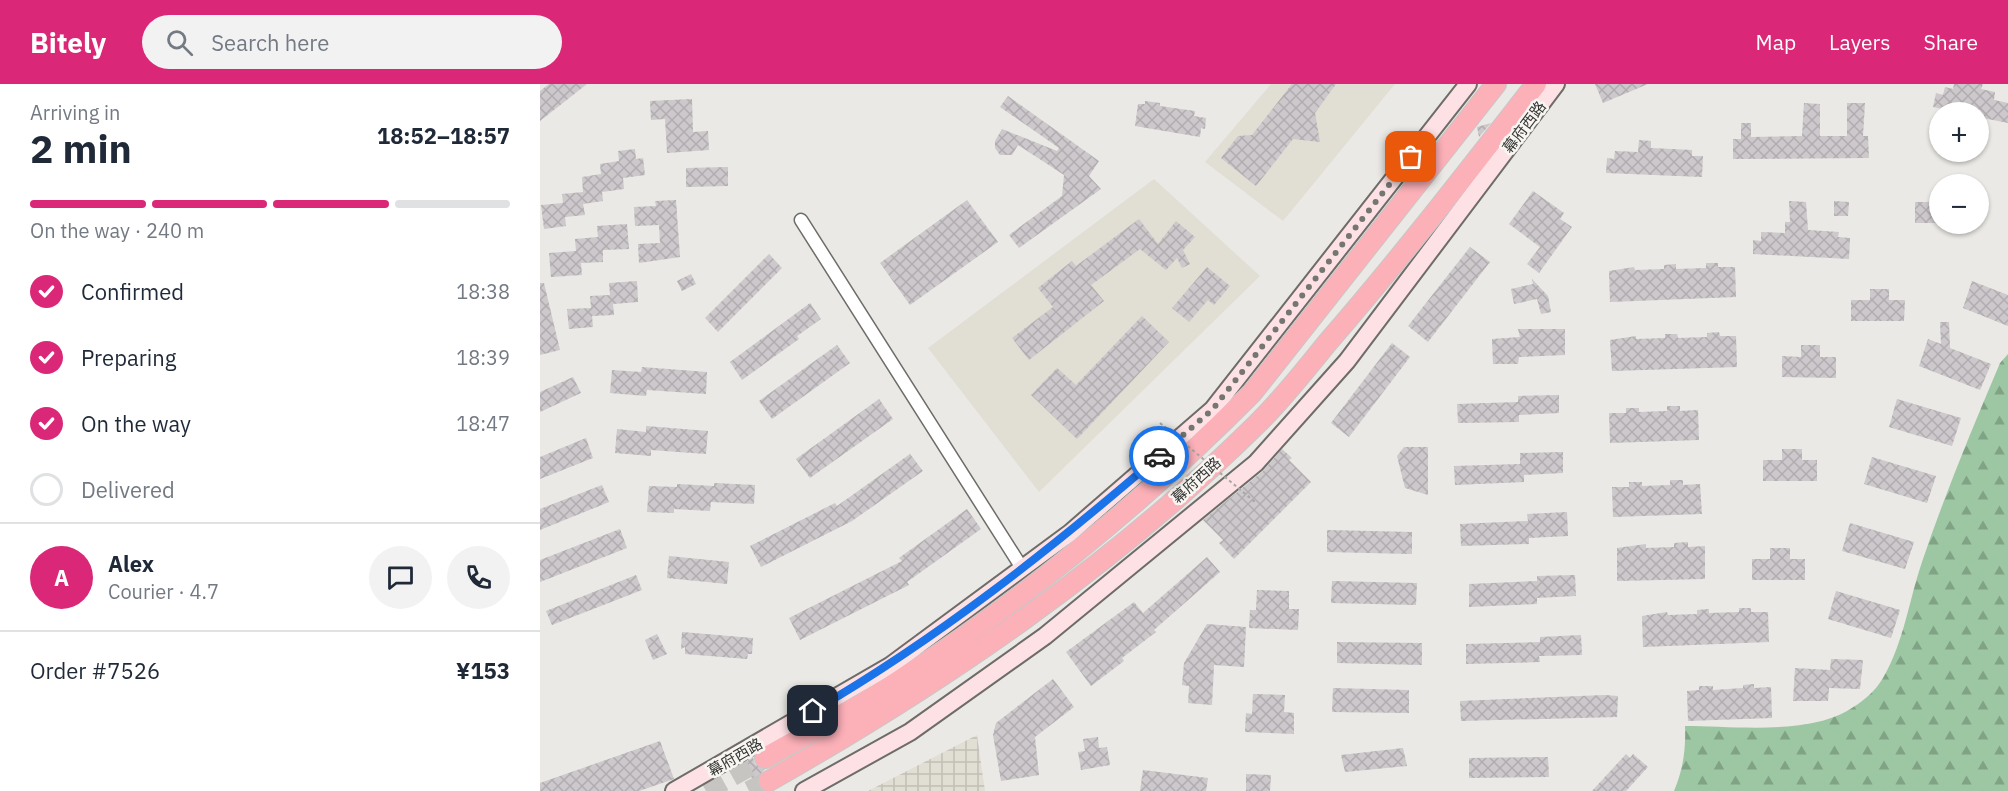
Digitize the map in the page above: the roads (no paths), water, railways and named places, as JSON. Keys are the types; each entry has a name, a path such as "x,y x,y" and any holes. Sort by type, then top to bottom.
{"highway":[{"name":"幕府西路","path":"765,758 897,682 969,634 1043,580 1155,486 1252,393 1496,84"},
{"name":"幕府西路","path":"769,781 879,717 954,669 1145,527 1257,424 1388,273 1536,84"}],"main road":[{"name":"幕府西路","path":"674,791 890,666 1070,533 1213,409 1468,84"},
{"name":"幕府西路","path":"804,791 910,732 1045,636 1256,463 1347,361 1556,84"}],"street":[{"path":"801,220 1023,568"}],"tunnel":[{"path":"706,791 765,758"},
{"path":"749,791 769,781"}]}
